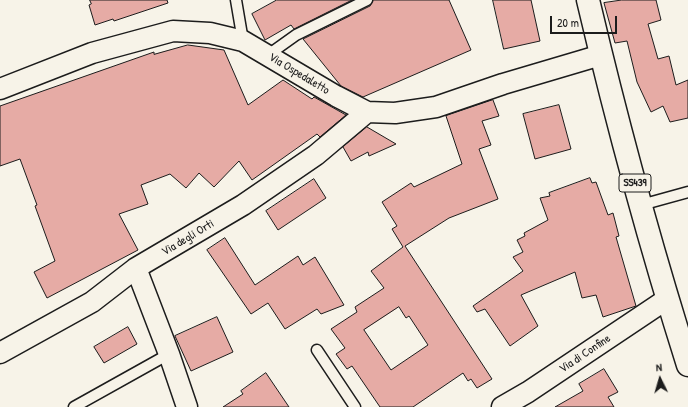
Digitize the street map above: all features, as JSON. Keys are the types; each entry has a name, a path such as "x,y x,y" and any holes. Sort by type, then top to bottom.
{"main road":[{"name":"SS439","path":"588,0 601,55 667,299 686,352"}],"street":[{"name":"Via Ospedaletto","path":"0,89 92,53 173,31 210,33 243,41 336,96 367,112 395,113 436,107 503,84 601,55"},
{"name":"Via degli Orti","path":"0,353 92,302 136,268 249,201 316,156 367,112"},
{"path":"136,268 169,354 187,407"},
{"name":"Via di Confine","path":"502,407 528,392 667,299"}],"lane":[{"path":"236,0 243,41"},
{"path":"268,56 296,35 367,0"},
{"path":"641,205 688,192"},
{"path":"317,350 355,407"},
{"path":"74,407 169,354"}],"building":[{"path":"90,0 167,0 168,3 114,21 113,19 95,25 89,5 91,4"},
{"path":"277,0 352,0 294,29 291,25 265,40 252,14"},
{"path":"373,0 449,0 471,50 363,97 341,86 303,39 370,6"},
{"path":"493,0 531,0 540,41 504,49"},
{"path":"622,0 656,0 661,20 648,24 658,59 669,56 676,85 688,80 688,118 670,122 663,106 651,112 637,82 627,41 615,43 604,3"},
{"path":"188,45 224,50 248,105 283,80 312,99 314,97 346,115 320,137 317,134 252,180 239,161 214,187 199,173 186,188 170,174 141,185 148,204 119,214 138,250 47,298 34,272 55,261 20,159 0,166 0,106 154,52 154,54"},
{"path":"493,100 499,116 482,121 491,145 479,149 498,199 449,218 405,246 492,379 477,388 471,379 468,381 463,373 413,407 380,407 352,366 347,369 336,354 345,348 331,329 357,312 355,307 384,288 371,271 403,247 392,229 397,226 382,202 411,183 414,187 462,164 446,116","holes":["399,307 406,318 409,316 428,345 391,370 364,330"]},
{"path":"559,105 571,149 535,159 523,114"},
{"path":"367,127 396,144 369,156 368,152 351,161 343,147"},
{"path":"590,178 592,183 596,182 608,215 613,213 619,236 616,237 636,306 603,317 596,295 582,298 575,272 521,295 538,326 510,346 485,309 477,312 473,306 523,271 513,257 523,252 517,240 525,236 524,233 548,220 540,198 550,196 549,193"},
{"path":"314,179 326,198 278,230 266,211"},
{"path":"225,238 255,285 298,256 303,265 315,257 344,305 321,314 317,309 285,329 268,303 251,314 207,250"},
{"path":"217,317 233,352 191,371 175,336"},
{"path":"128,327 137,344 104,363 94,347"},
{"path":"604,369 618,392 608,397 614,407 555,407 583,391 579,384"},
{"path":"266,373 289,407 223,407 243,394 241,391"}]}
